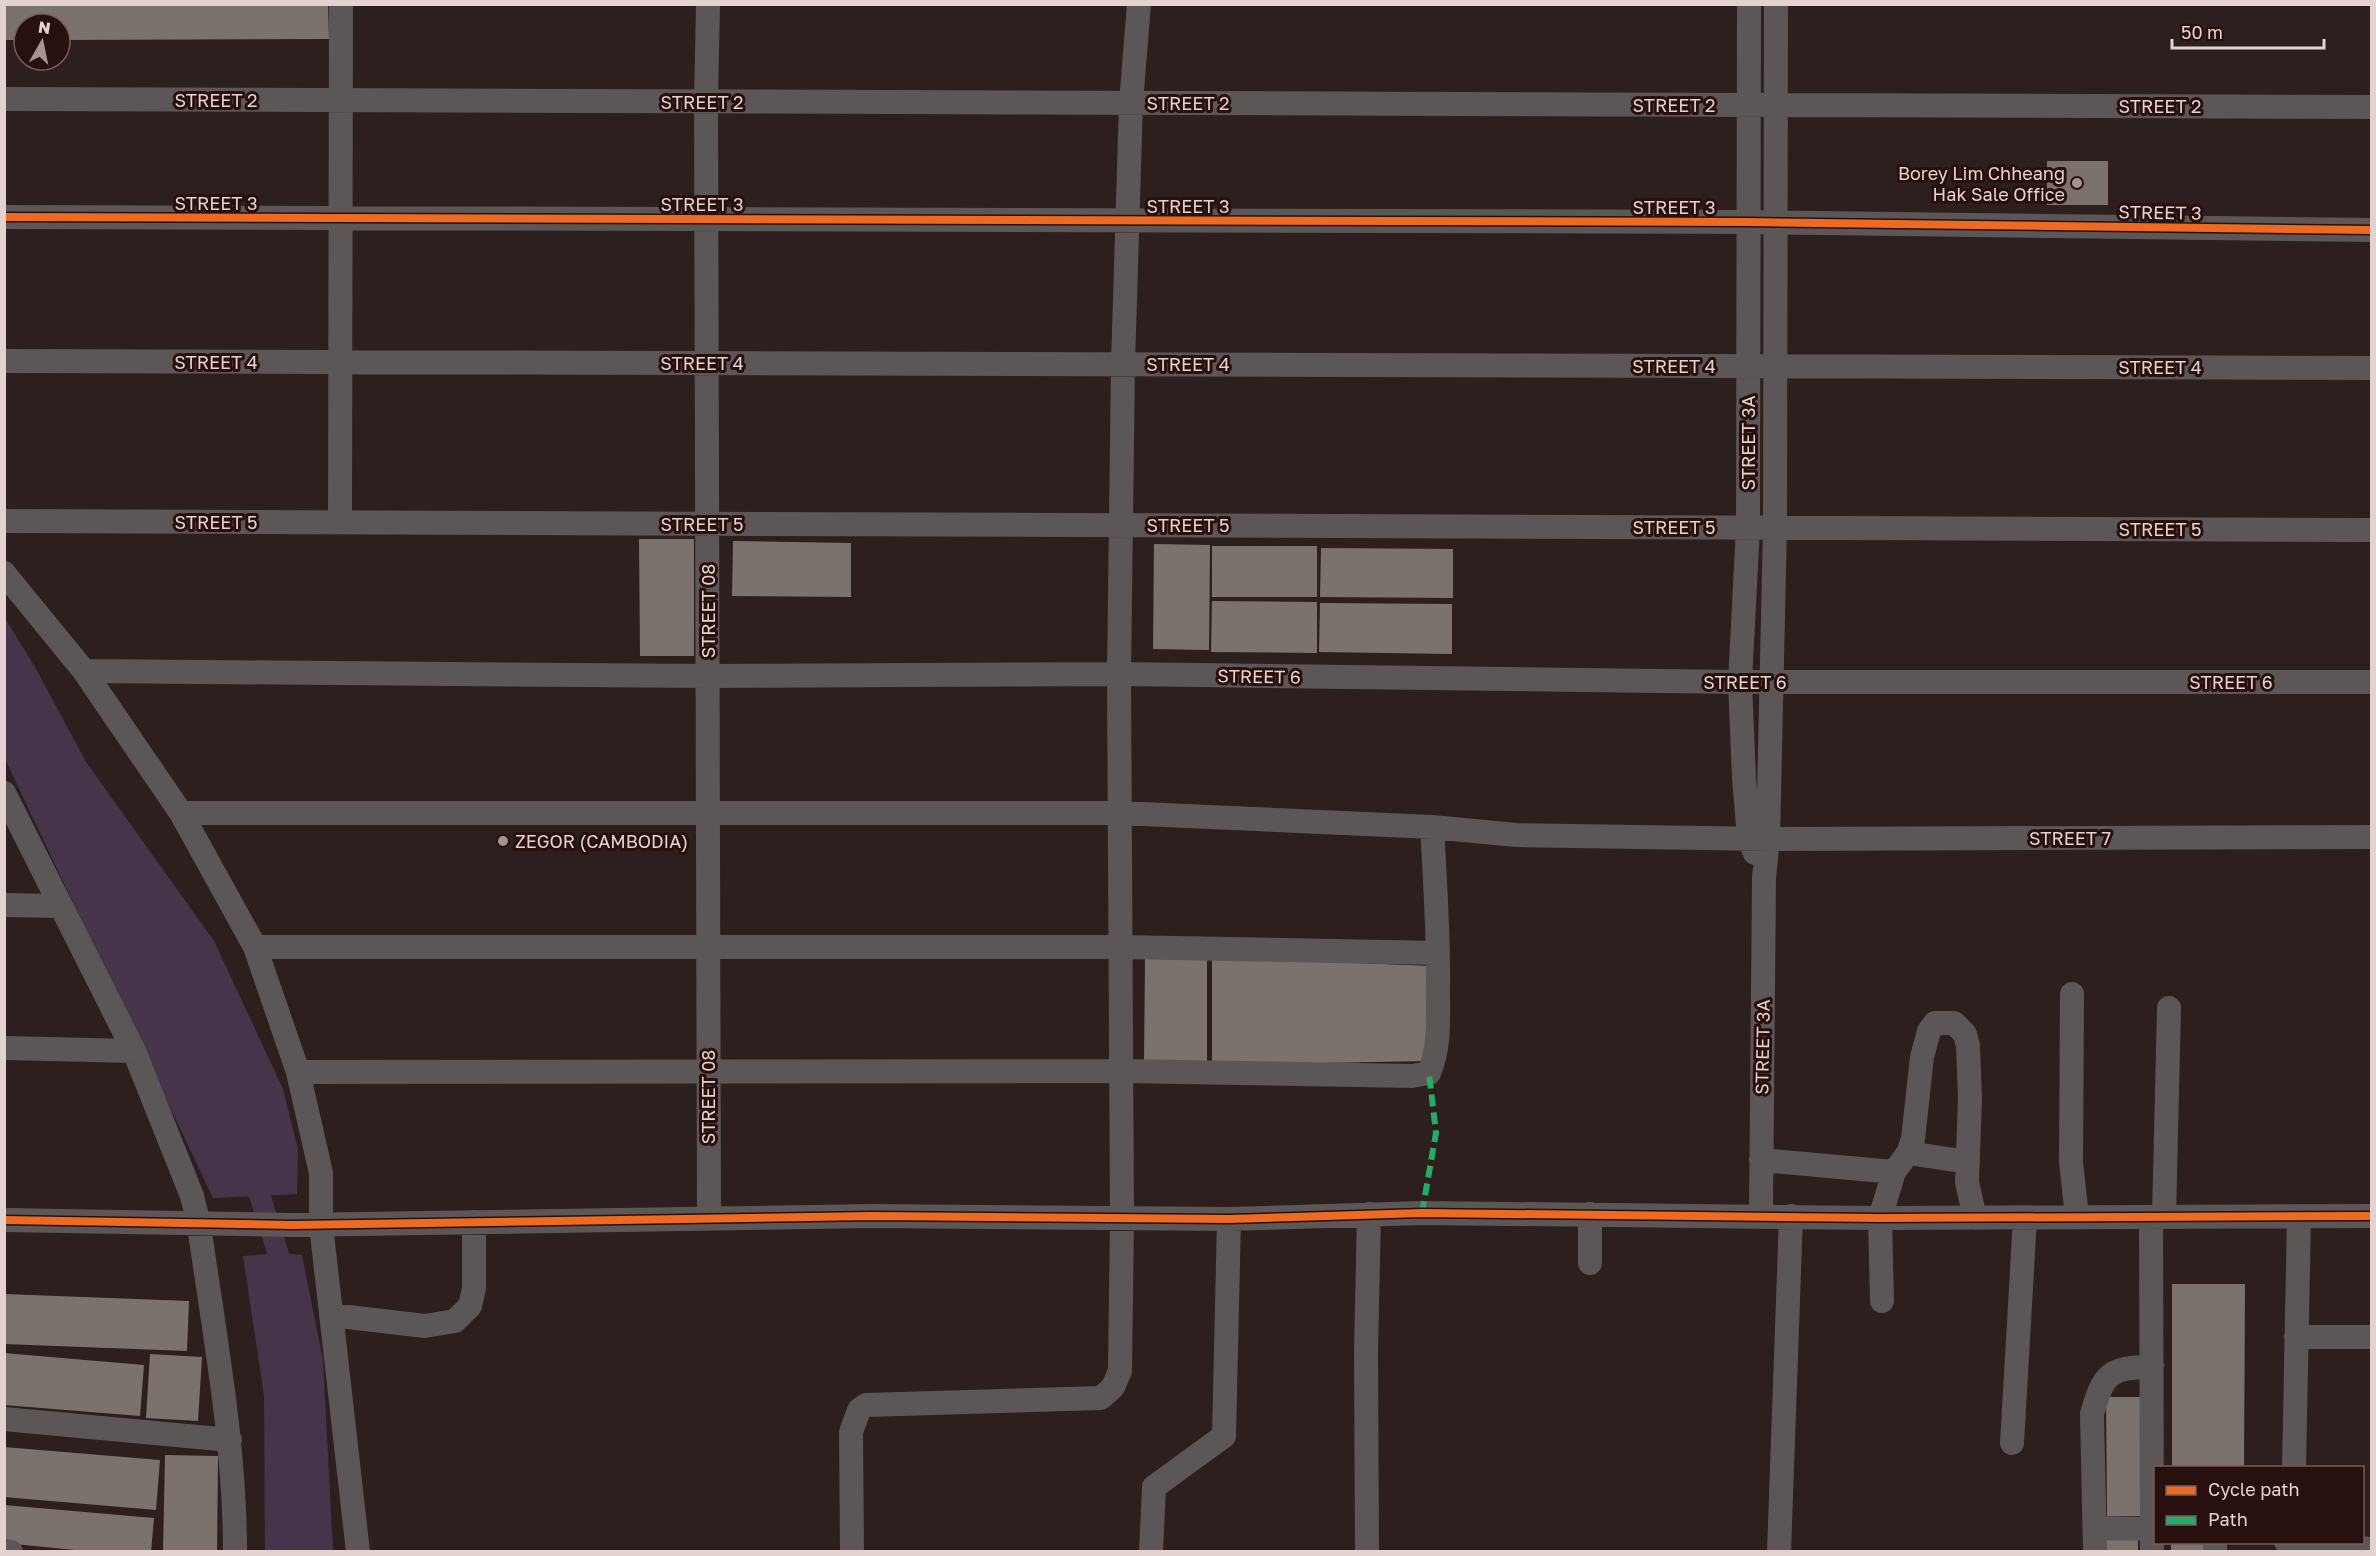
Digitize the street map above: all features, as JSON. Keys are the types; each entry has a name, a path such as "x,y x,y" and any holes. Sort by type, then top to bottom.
{"street":[{"path":"340,522 341,4"},
{"name":"STREET 08","path":"708,4 706,102 709,1217"},
{"path":"852,1551 851,1432 859,1410 866,1405 1101,1398 1108,1394 1120,1371 1122,1219 1119,674 1123,364 1131,103 1139,4"},
{"name":"STREET 3A","path":"1749,4 1748,527 1740,682 1764,878 1761,1215"},
{"name":"STREET 3A","path":"1759,838 1771,682 1775,528 1776,4"},
{"name":"STREET 2","path":"4,99 2372,107"},
{"name":"STREET 3","path":"4,217 1775,222 2372,230"},
{"name":"STREET 4","path":"4,361 2372,368"},
{"name":"STREET 5","path":"4,521 2372,530"},
{"path":"4,573 84,671 181,813 255,947 298,1072 321,1173 321,1225 358,1551"},
{"name":"STREET 6","path":"84,671 708,676 1119,674 1740,682 2372,682"},
{"path":"4,793 134,1051 192,1196 199,1225 230,1440 235,1507 235,1551"},
{"name":"STREET 7","path":"181,813 1119,813 1432,827 1516,835 1759,838 2372,837"},
{"path":"298,1072 1121,1071 1412,1076 1428,1073 1434,1060 1438,1041 1438,953 1432,827"},
{"path":"4,905 60,906"},
{"path":"255,947 1120,947 1438,953"},
{"path":"2072,994 2071,1162 2077,1217"},
{"path":"2152,1366 2126,1368 2114,1372 2105,1379 2098,1394 2092,1414 2095,1540 2153,1537 2152,1366 2169,1008"},
{"path":"1881,1301 1880,1218 1912,1139 1922,1057 1929,1031 1935,1023 1954,1023 1965,1034 1968,1046 1970,1098 1967,1182 1975,1218"},
{"path":"4,1048 134,1051"},
{"path":"1761,1160 1968,1162"},
{"path":"4,1220 293,1226 709,1217 948,1215 1122,1219 1229,1219 1369,1214 1761,1215 1880,1218 2372,1216"},
{"path":"1366,1551 1369,1214"},
{"path":"1590,1214 1590,1263"},
{"path":"1779,1551 1791,1216"},
{"path":"2294,1466 2299,1217"},
{"path":"2012,1443 2025,1218"},
{"path":"1151,1551 1154,1487 1224,1436 1229,1219"},
{"path":"331,1315 425,1326 455,1321 470,1306 474,1288 474,1222"},
{"path":"2296,1337 2372,1337"},
{"path":"4,1419 230,1440"},
{"path":"2291,1545 2372,1549"},
{"path":"4,1551 11,1551"}],"shaded area":[{"path":"4,617 35,667 86,762 214,941 283,1089 298,1149 297,1194 213,1198 5,759"},
{"path":"278,1253 302,1255 323,1360 333,1551 265,1551 264,1396 243,1256"}],"building":[{"path":"4,4 328,4 329,39 72,40 72,12 12,12 12,40 4,40"},
{"name":"Borey Lim Chheang Hak Sale Office","path":"2047,161 2108,161 2108,205 2047,205"},
{"path":"639,539 694,539 694,656 640,656"},
{"path":"733,541 851,543 851,597 732,596"},
{"path":"1154,544 1210,545 1209,650 1153,649"},
{"path":"1212,546 1317,546 1317,597 1212,597"},
{"path":"1321,548 1453,549 1453,598 1320,597"},
{"path":"1212,601 1317,602 1317,653 1211,652"},
{"path":"1320,603 1452,604 1452,654 1319,652"},
{"path":"1212,957 1431,966 1427,1061 1212,1065"},
{"path":"1145,958 1207,959 1207,1064 1144,1063"},
{"path":"2172,1284 2245,1284 2244,1466 2172,1466"},
{"path":"4,1294 189,1301 187,1351 4,1344"},
{"path":"4,1353 144,1365 140,1416 4,1405"},
{"path":"150,1354 202,1357 198,1421 146,1418"},
{"path":"2106,1397 2140,1397 2140,1516 2107,1516"},
{"path":"4,1447 160,1460 156,1510 4,1497"},
{"path":"165,1455 218,1456 217,1552 163,1552"},
{"path":"4,1505 154,1518 151,1552 95,1552 4,1543"},
{"path":"2105,1538 2138,1538 2138,1552 2105,1552"},
{"path":"2171,1544 2205,1544 2205,1552 2171,1552"}],"waterway":[{"path":"247,1172 260,1196 278,1253 279,1282"}],"marked path":[{"path":"1422,1213 1436,1133 1429,1073"}],"cycle path":[{"path":"4,217 1748,222 2372,230"},
{"path":"4,1220 293,1225 872,1216 1229,1219 1422,1213 1880,1218 2372,1216"}],"place":[{"name":"Borey Lim Chheang Hak Sale Office","path":"2077,183"},
{"name":"ZEGOR (CAMBODIA)","path":"503,841"}]}
